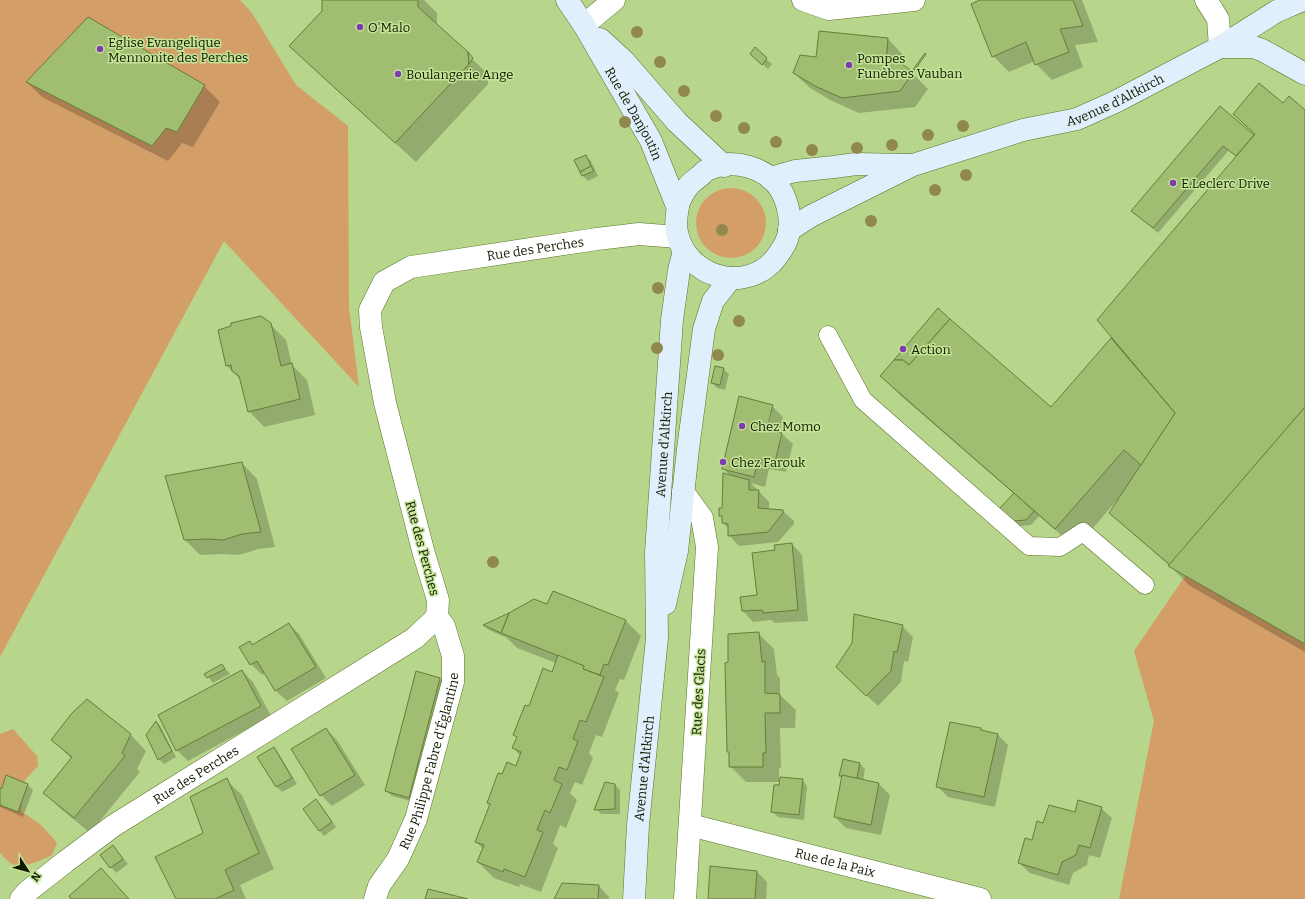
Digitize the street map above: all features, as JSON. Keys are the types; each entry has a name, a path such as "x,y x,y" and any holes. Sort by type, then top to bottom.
{"street":[{"name":"Rue de Danjoutin","path":"567,0 584,24 651,141 676,206"},
{"path":"584,24 614,0"},
{"path":"804,0 829,9 914,0"},
{"path":"1206,0 1218,19 1220,47 1258,49 1305,74"},
{"name":"Avenue d'Altkirch","path":"789,230 810,216 913,165 1023,130 1077,119 1115,102 1220,47 1277,11 1303,0"},
{"name":"Rue de Danjoutin","path":"584,24 622,60 678,122 724,166"},
{"name":"Avenue d'Altkirch","path":"770,178 794,171 856,164 913,165"},
{"path":"738,165 756,169 770,178 781,191 788,207 790,223 787,240 779,254 768,266 754,274 738,278 722,277 706,272 694,263 681,244 676,221 678,207 676,206 688,187 707,170 724,166 738,165"},
{"name":"Rue des Perches","path":"21,899 27,892 64,862 113,826 416,638 437,617 438,600 424,554 385,402 371,327 370,310 384,282 411,267 597,239 639,234 681,244"},
{"name":"Avenue d'Altkirch","path":"634,899 638,825 657,638 656,552 671,328 681,244"},
{"name":"Avenue d'Altkirch","path":"657,638 677,551 704,329 714,301 731,278"},
{"name":"Rue des Glacis","path":"683,492 702,518 707,547 685,899"},
{"name":"Rue Philippe Fabre d'Églantine","path":"375,899 379,886 398,859 416,819 453,682 453,656 444,626 437,617"},
{"name":"Rue de la Paix","path":"690,825 980,899"}],"lane":[{"path":"828,335 863,400 1029,546 1060,547 1083,532 1145,586"}],"shaded area":[{"path":"0,0 240,0 252,13 296,85 348,126 349,308 359,387 224,241 0,657"},
{"path":"731,188 744,191 756,198 763,210 766,223 763,236 756,248 744,255 731,258 718,255 706,248 699,236 696,223 699,210 706,198 718,191"},
{"path":"1230,510 1305,576 1305,899 1119,899 1154,721 1134,651"},
{"path":"13,729 37,756 38,766 25,780 21,812 41,825 57,843 52,855 27,865 12,864 0,853 0,734"}],"building":[{"path":"322,0 418,0 418,7 468,52 469,64 395,143 289,46 322,11"},
{"path":"980,0 1073,0 1083,26 1060,29 1069,52 1035,65 1026,42 992,57 971,4"},
{"name":"Eglise Evangelique Mennonite des Perches","path":"88,17 205,85 177,132 166,128 152,146 26,82"},
{"path":"819,31 888,38 886,62 896,60 912,71 925,53 926,54 900,91 842,98 815,86 793,73 800,55 816,57"},
{"path":"755,47 767,58 762,65 750,54"},
{"path":"468,52 473,58 469,64"},
{"path":"1259,83 1283,103 1289,96 1305,110 1305,407 1170,565 1109,513 1175,413 1097,320 1255,134 1233,114"},
{"name":"E.Leclerc Drive","path":"1220,106 1254,135 1236,156 1223,146 1153,228 1131,211"},
{"path":"586,155 591,166 580,172 574,160"},
{"path":"591,166 594,171 582,176 580,172"},
{"path":"938,308 950,319 909,365 903,360 894,360"},
{"path":"261,316 271,323 281,366 292,363 300,399 248,412 239,376 232,371 231,365 226,366 218,330 231,326 231,323"},
{"path":"950,319 1051,407 1111,338 1175,413 1141,465 1124,450 1055,529 880,376 894,360 903,360 909,365"},
{"path":"715,366 724,368 720,385 711,383"},
{"path":"739,396 773,405 767,429 782,433 775,462 758,459 754,477 722,469"},
{"path":"1305,407 1305,644 1168,566"},
{"path":"242,462 261,532 242,534 223,540 184,540 165,476"},
{"path":"723,473 749,480 749,490 759,490 758,508 783,510 783,513 768,532 728,536 728,524 722,523 722,516 719,516 719,508 722,508"},
{"path":"1014,493 1034,511 1026,520 1014,521 999,509"},
{"path":"792,543 798,610 763,613 762,610 742,611 740,597 757,595 752,553 775,550 774,545"},
{"path":"553,591 626,620 608,665 604,664 600,675 583,669 584,666 501,633 509,613 534,599 547,604"},
{"path":"509,613 501,633 483,625"},
{"path":"854,614 903,625 897,652 894,651 891,671 866,696 836,667 852,643"},
{"path":"289,623 316,667 275,691 257,661 250,665 239,647 250,641 252,645"},
{"path":"759,632 762,662 765,661 765,693 780,694 780,713 765,713 766,753 763,753 763,767 729,767 729,752 727,752 725,663 728,662 728,634"},
{"path":"558,655 584,666 583,669 604,677 586,722 580,720 573,739 578,741 567,770 559,767 554,780 562,784 550,813 545,810 537,830 543,832 525,877 504,869 503,872 477,862 484,845 475,842 490,804 487,803 498,773 502,774 507,762 516,766 521,752 512,748 517,737 513,735 525,705 529,706 543,668 552,672"},
{"path":"222,664 225,669 207,678 204,674"},
{"path":"242,670 261,706 176,751 158,715"},
{"path":"416,671 440,678 409,798 385,791"},
{"path":"87,699 131,734 122,753 125,756 74,818 43,793 72,757 51,740 72,713"},
{"path":"156,721 172,751 158,760 146,735"},
{"path":"950,722 981,728 981,730 998,734 984,797 936,787"},
{"path":"326,728 355,775 320,796 291,749"},
{"path":"274,747 292,778 276,787 257,757"},
{"path":"843,759 860,763 857,778 839,776"},
{"path":"6,775 28,784 18,812 0,805 0,788 2,788"},
{"path":"842,775 879,783 871,825 834,817"},
{"path":"780,777 803,779 799,815 771,812 774,785 779,785"},
{"path":"227,778 259,853 225,870 234,890 215,899 176,899 155,857 203,833 190,797"},
{"path":"605,782 615,784 615,809 594,810"},
{"path":"316,799 332,822 319,831 303,809"},
{"path":"1078,800 1102,807 1090,848 1079,845 1076,855 1062,862 1058,875 1018,863 1025,838 1032,840 1037,821 1043,823 1049,805 1075,812"},
{"path":"113,845 123,859 110,868 100,855"},
{"path":"710,866 757,871 755,899 708,899"},
{"path":"101,868 129,899 71,899 69,896"},
{"path":"562,883 599,885 598,899 554,899"},
{"path":"428,889 468,899 425,899"}],"place":[{"name":"O'Malo","path":"360,27"},
{"name":"Eglise Evangelique Mennonite des Perches","path":"100,49"},
{"name":"Pompes Funèbres Vauban","path":"849,65"},
{"name":"Boulangerie Ange","path":"398,74"},
{"name":"E.Leclerc Drive","path":"1173,183"},
{"name":"Action","path":"903,349"},
{"name":"Chez Momo","path":"742,426"},
{"name":"Chez Farouk","path":"723,462"}]}
